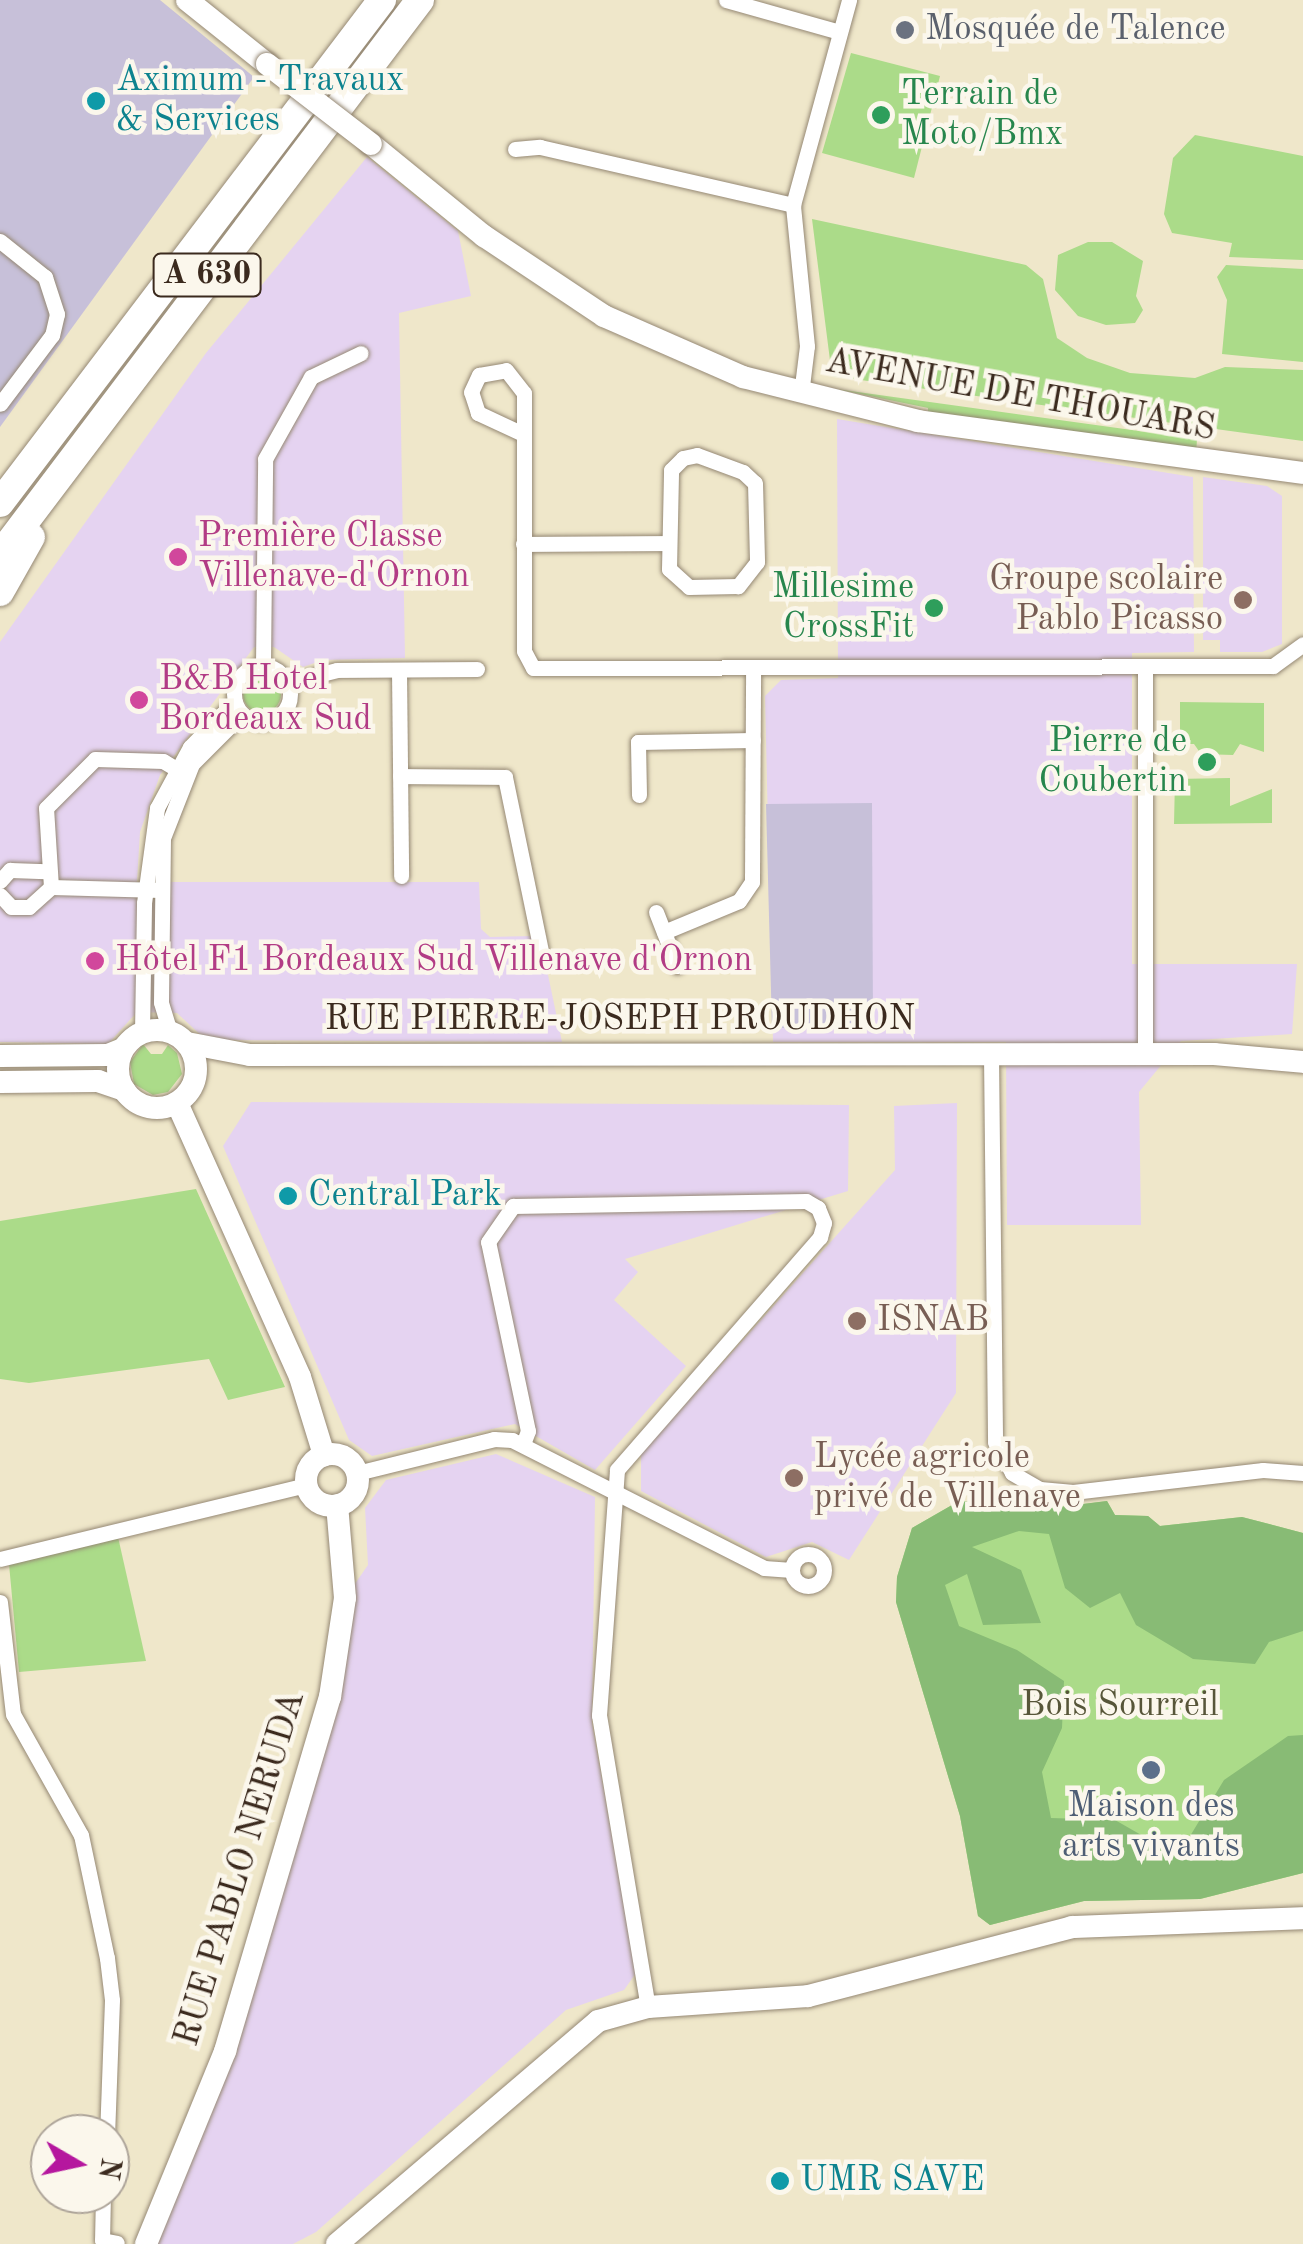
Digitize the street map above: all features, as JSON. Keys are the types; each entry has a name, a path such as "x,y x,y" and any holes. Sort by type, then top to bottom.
{"highway":[{"name":"A 630","path":"0,503 382,0"},
{"name":"A 630","path":"0,555 139,366 418,5"},
{"path":"0,592 139,366"}],"street":[{"name":"AVENUE DE THOUARS","path":"188,0 484,236 604,316 680,354 801,394 942,425 1303,472"},
{"path":"726,0 840,32"},
{"path":"801,394 807,346 793,205 850,0"},
{"path":"515,148 540,147 793,205"},
{"path":"0,241 46,278 56,314 52,335 0,404"},
{"path":"263,665 265,459 312,376 361,353"},
{"path":"523,434 478,413 471,392 480,375 506,370 520,381 523,434 524,651 533,668 1272,666 1303,644"},
{"path":"704,457 750,477 757,492 757,562 750,579 738,586 682,584 670,569 668,543 668,480 676,462 704,457"},
{"path":"523,544 668,543"},
{"path":"263,665 289,682 337,670 477,670"},
{"path":"0,1056 108,1056 124,1049 142,1033 154,822 181,771 238,708 240,676 263,665"},
{"path":"1145,666 1145,1054"},
{"path":"664,932 748,892 752,667"},
{"path":"399,670 401,876"},
{"path":"238,708 274,720 289,704 289,682"},
{"path":"638,794 638,742 753,740"},
{"path":"0,896 11,906 29,907 49,879 46,808 96,759 149,759 181,771"},
{"path":"400,776 505,777 542,956"},
{"path":"0,881 10,870 49,879 153,890"},
{"path":"0,1082 98,1081 124,1090 142,1105 176,1103 194,1083 196,1062 161,1002 153,890"},
{"path":"656,912 677,966"},
{"path":"142,1033 178,1037"},
{"name":"RUE PIERRE-JOSEPH PROUDHON","path":"178,1037 250,1055"},
{"path":"124,1049 118,1070 124,1090"},
{"path":"991,1054 994,1442 1012,1472 1040,1489 1073,1492 1262,1470 1303,1473"},
{"name":"RUE PIERRE-JOSEPH PROUDHON","path":"194,1083 214,1064 250,1055 1145,1054 1297,1062"},
{"path":"176,1103 300,1376 324,1455"},
{"path":"523,1444 528,1431 488,1242 513,1206 806,1201 823,1217 820,1237 622,1461 614,1491 599,1715 648,2007"},
{"path":"358,1473 494,1439 523,1444 764,1568 792,1570"},
{"path":"307,1485 312,1464 324,1455 341,1455 358,1473"},
{"path":"307,1485 322,1503 337,1505 353,1494 358,1473"},
{"path":"0,1558 307,1485"},
{"name":"RUE PABLO NERUDA","path":"146,2243 225,2051 330,1697 345,1598 337,1505"},
{"path":"0,1602 13,1714 80,1835 107,1958 112,2000 108,2114"},
{"path":"338,2244 571,2038 598,2021 648,2007 714,2002 1072,1927 1303,1918"},
{"path":"103,2214 102,2240 117,2243"}],"shaded area":[{"path":"0,0 160,0 254,77 0,427"},
{"path":"367,157 458,231 471,296 399,313 405,658 323,660 303,667 274,647 254,647 160,775 140,832 137,882 479,882 481,929 490,937 535,936 536,945 523,948 527,973 547,970 562,1042 206,1040 177,1013 137,1012 108,1044 0,1042 0,642 206,353"},
{"path":"837,419 1193,477 1194,652 1132,653 1132,964 1297,964 1292,1034 1181,1041 1139,1092 1141,1225 1007,1225 1006,1042 773,1042 765,696 781,680 838,678"},
{"name":"Groupe scolaire Pablo Picasso","path":"1203,477 1267,486 1282,496 1282,644 1262,652 1220,652 1220,640 1203,640"},
{"path":"872,803 873,1027 772,1028 766,804"},
{"path":"251,1102 849,1105 848,1191 625,1259 638,1272 614,1300 686,1366 595,1470 515,1424 372,1456 349,1440 223,1146"},
{"name":"ISNAB","path":"957,1103 956,1393 849,1560 812,1542 766,1557 641,1491 641,1454 895,1170 894,1106"},
{"path":"496,1454 595,1497 592,1723 636,1973 624,1990 566,2010 316,2232 293,2244 148,2244 256,1947 345,1598 368,1565 365,1508 386,1480"}],"green space":[{"name":"Terrain de Moto/Bmx","path":"851,53 940,76 914,178 822,153"},
{"path":"1195,135 1303,156 1303,260 1229,257 1232,243 1172,233 1164,214 1173,158"},
{"path":"812,219 1026,265 1043,279 1057,338 1087,358 1130,373 1195,378 1225,367 1303,370 1303,441 832,376"},
{"path":"1088,242 1112,242 1143,261 1136,296 1143,310 1135,323 1106,325 1078,316 1055,290 1058,255"},
{"path":"1226,265 1303,269 1303,362 1222,354 1227,300 1217,277"},
{"path":"836,389 1197,439 1196,455 928,416 928,408"},
{"path":"262,675 275,681 281,694 275,707 262,713 249,707 243,694 249,681"},
{"path":"1180,702 1264,703 1264,752 1240,744 1233,755 1201,754 1194,744 1180,744"},
{"path":"1230,778 1230,806 1272,789 1272,823 1174,824 1175,779"},
{"path":"143,1044 151,1054 162,1054 168,1045 177,1053 182,1074 168,1092 153,1095 134,1084 130,1062"},
{"path":"196,1189 285,1387 228,1400 209,1359 29,1383 0,1379 0,1221"},
{"name":"Bois Sourreil","path":"959,1501 1043,1509 1107,1501 1115,1515 1148,1516 1160,1526 1242,1517 1303,1533 1303,1873 1200,1899 1084,1901 990,1925 978,1916 960,1816 896,1602 897,1577 912,1528"},
{"name":"Bois Sourreil","path":"959,1501 1043,1509 1107,1501 1115,1515 1148,1516 1160,1526 1242,1517 1303,1533 1303,1631 1269,1642 1255,1664 1193,1659 1136,1625 1120,1593 1090,1608 1065,1588 1049,1534 1019,1531 972,1547 1021,1570 1041,1623 983,1625 967,1574 945,1585 959,1626 1017,1650 1064,1681 1062,1728 1042,1772 1051,1818 1115,1820 1178,1856 1224,1780 1288,1736 1303,1735 1303,1873 1200,1899 1084,1901 990,1925 978,1916 960,1816 896,1602 897,1577 912,1528"},
{"path":"118,1537 146,1661 19,1672 9,1564"}],"place":[{"name":"Mosquée de Talence","path":"905,30"},
{"name":"Aximum - Travaux & Services","path":"96,101"},
{"name":"Terrain de Moto/Bmx","path":"881,115"},
{"name":"Première Classe Villenave-d'Ornon","path":"178,557"},
{"name":"Groupe scolaire Pablo Picasso","path":"1243,600"},
{"name":"Millesime CrossFit","path":"934,608"},
{"name":"B&B Hotel Bordeaux Sud","path":"139,700"},
{"name":"Pierre de Coubertin","path":"1207,762"},
{"name":"Hôtel F1 Bordeaux Sud Villenave d'Ornon","path":"95,961"},
{"name":"Central Park","path":"288,1196"},
{"name":"ISNAB","path":"857,1321"},
{"name":"Lycée agricole privé de Villenave","path":"794,1478"},
{"name":"Maison des arts vivants","path":"1151,1770"},
{"name":"UMR SAVE","path":"780,2181"}]}
